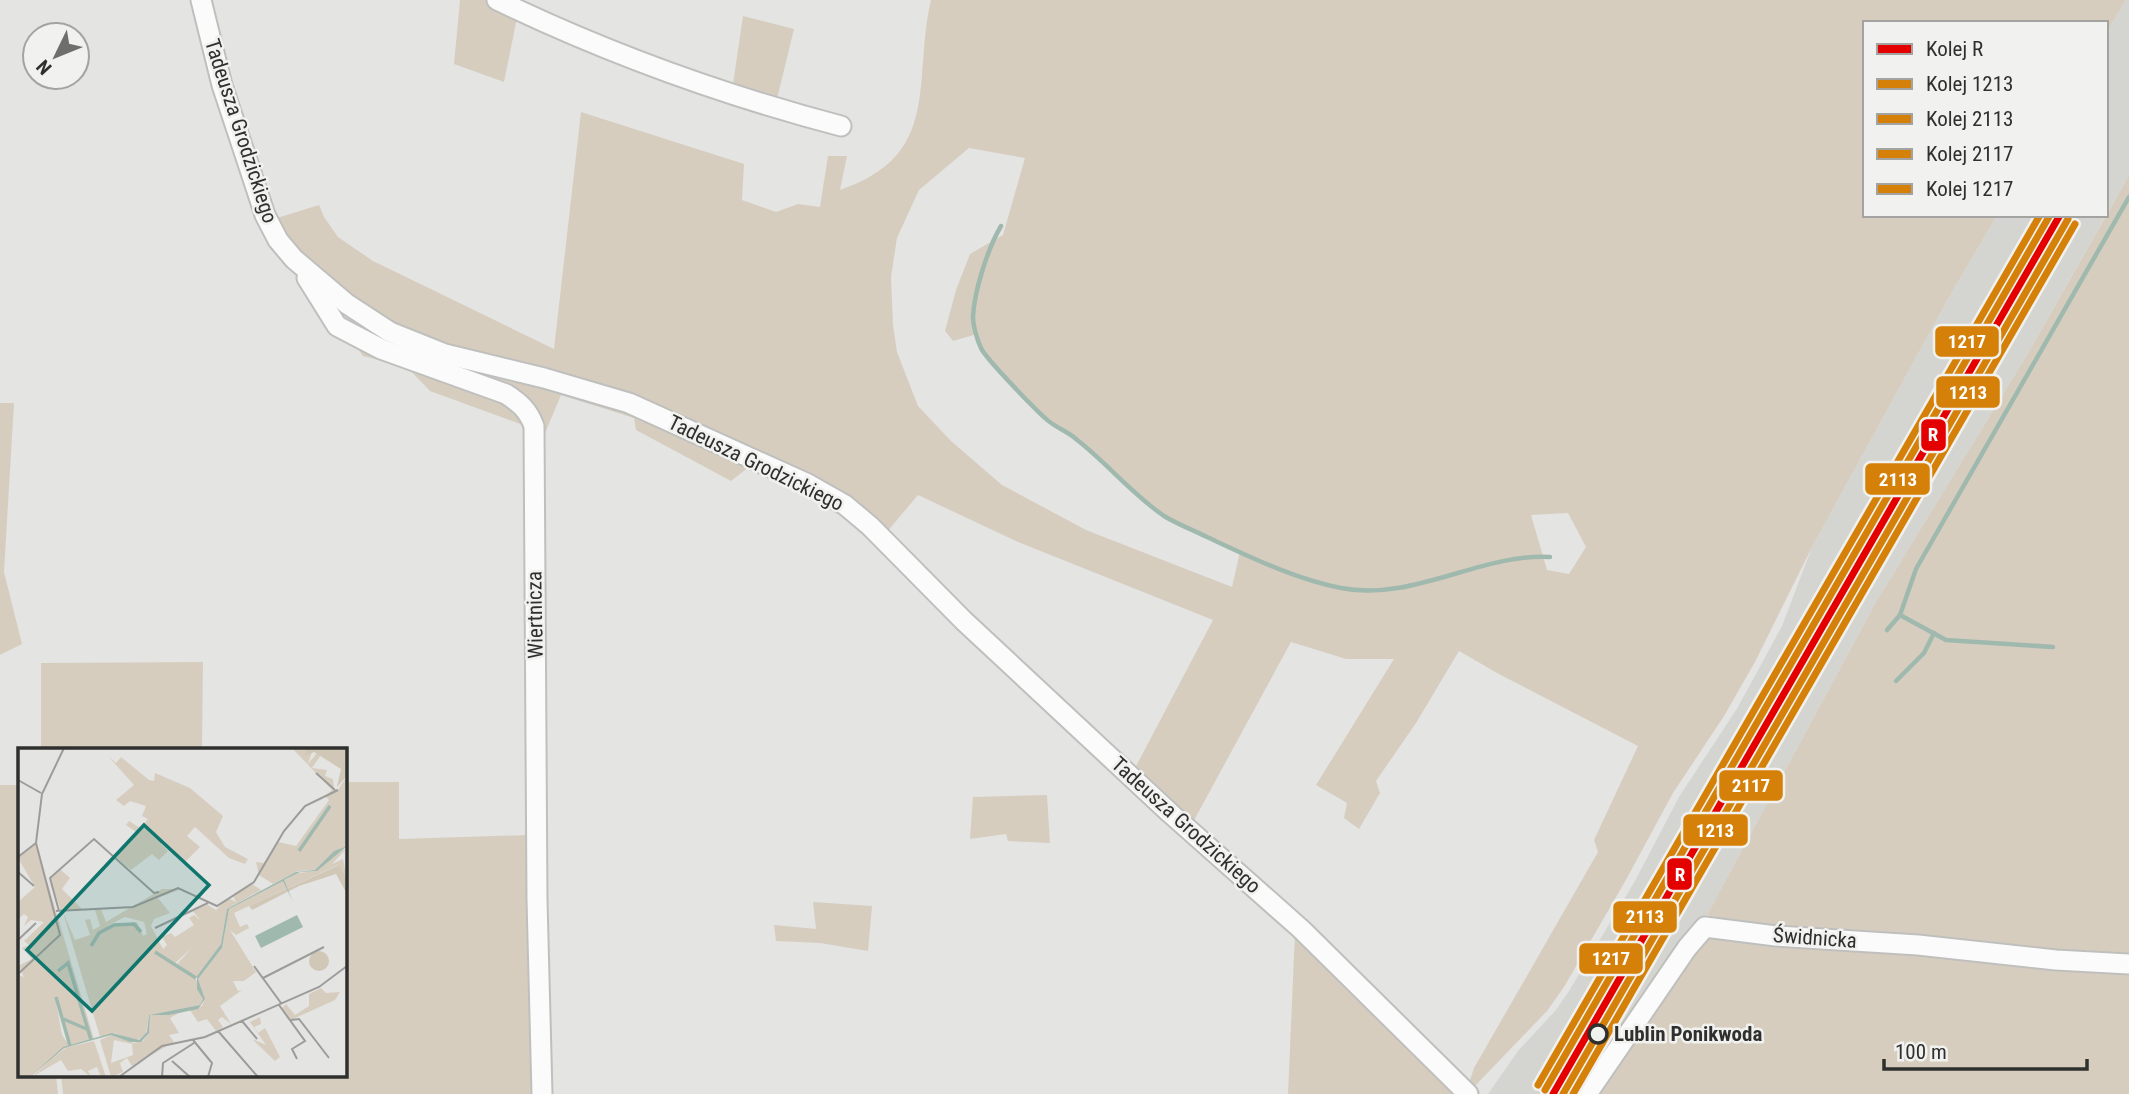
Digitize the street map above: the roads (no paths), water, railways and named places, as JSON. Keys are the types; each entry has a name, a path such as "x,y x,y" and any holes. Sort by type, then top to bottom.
{"street":[{"name":"Tadeusza Grodzickiego","path":"201,0 222,85 265,215 278,240 308,271 347,304 401,337 445,354 567,384 629,403 808,484 845,505 870,526 964,621 1170,813 1301,929 1468,1094"},
{"path":"497,0 594,43 767,107 841,126"},
{"name":"Wiertnicza","path":"308,271 307,277 337,326 382,349 506,394 520,402 529,413 534,426 537,900 542,1094"},
{"name":"Świdnicka","path":"1587,1094 1687,948 1705,927 1776,936 1918,945 2056,960 2129,964"}],"waterway":[{"path":"2053,647 1946,640 1900,615 1916,569 2129,197"},
{"path":"1001,226 982,270 974,307 974,324 981,348 1045,418 1087,448 1164,516 1273,567 1341,588 1368,591 1421,583 1498,562 1550,557"},
{"path":"1887,630 1900,615"},
{"path":"1896,681 1924,653 1934,633"}],"rail line":[{"name":"1217","path":"1538,1085 2039,217"},
{"name":"2113","path":"1545,1090 2049,217"},
{"name":"R","path":"1553,1094 2059,217"},
{"name":"1213","path":"1563,1094 2068,219"},
{"name":"2117","path":"1573,1094 2075,224"}],"place":[{"name":"Lublin Ponikwoda","path":"1598,1034"}]}
